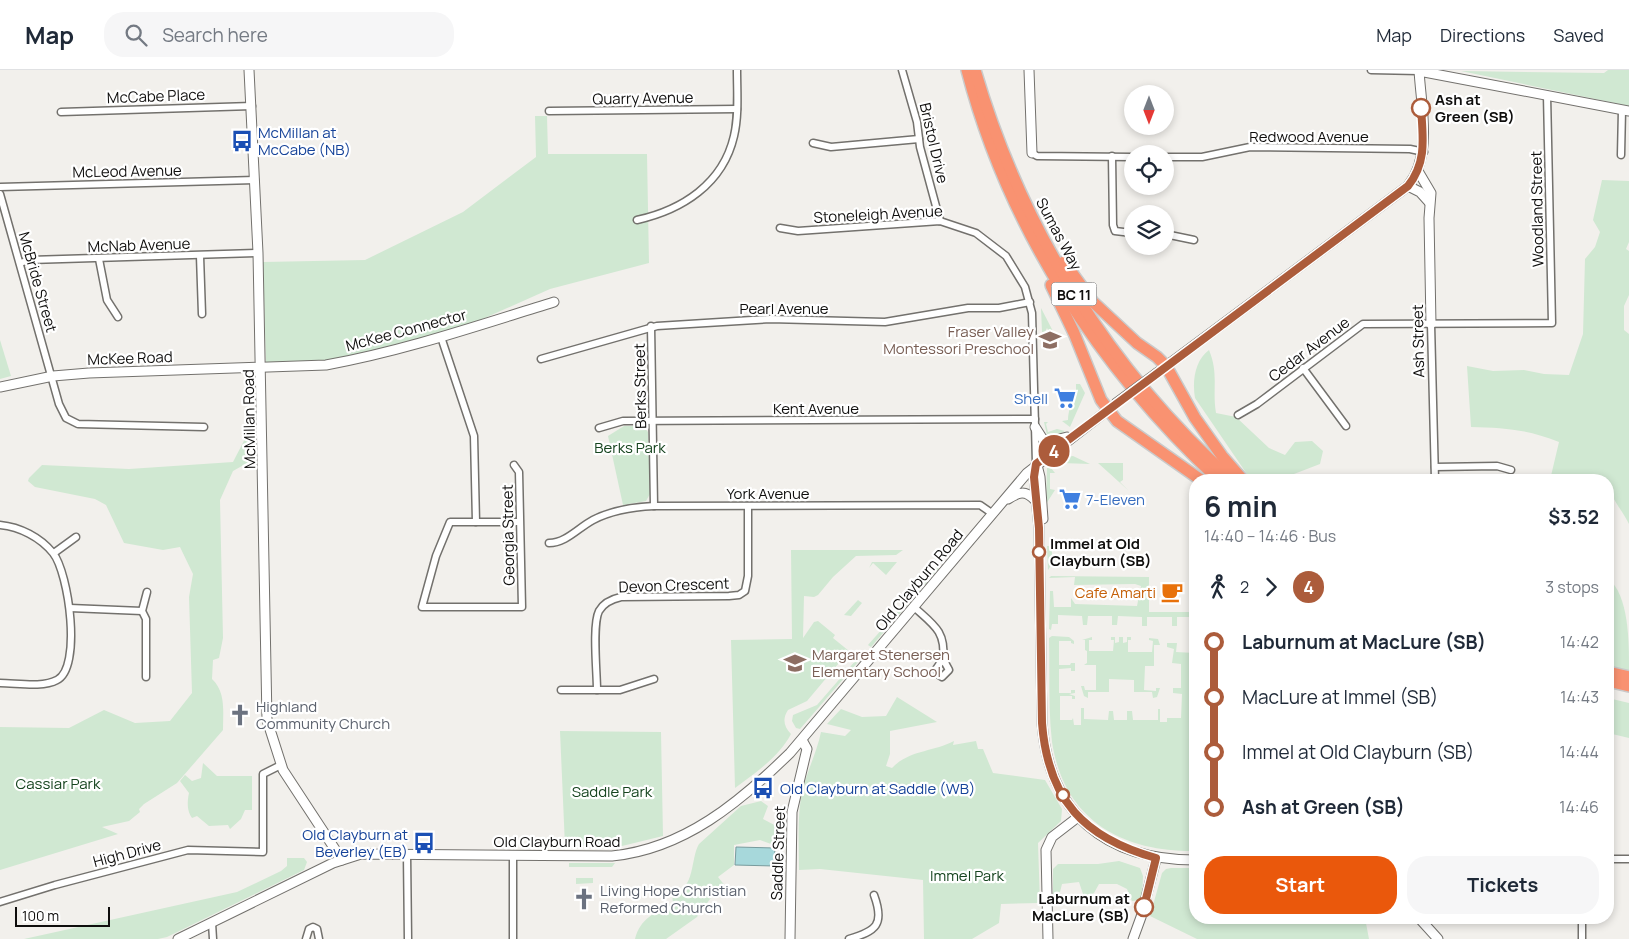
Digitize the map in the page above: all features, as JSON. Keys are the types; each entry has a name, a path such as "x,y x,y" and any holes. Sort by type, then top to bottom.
{"highway":[{"name":"Sumas Way","path":"967,70 989,140 1009,191 1036,245 1093,338 1153,413 1213,474"},
{"name":"Sumas Way","path":"975,70 1007,162 1034,223 1086,312 1145,391 1186,436 1226,474"},
{"path":"980,88 1034,210 1075,279 1093,302 1161,369 1204,432 1238,474"},
{"path":"989,140 993,158 1014,213 1070,324 1101,400 1112,407 1117,421 1192,474"},
{"path":"1614,673 1629,677"},
{"path":"1614,682 1629,686"}],"main road":[{"name":"McMillan Road","path":"249,70 262,367 267,720 281,765 342,860"},
{"path":"1028,70 1032,153"},
{"path":"1416,174 1424,152 1419,71 1456,73 1547,95 1626,111"},
{"name":"Old Clayburn Road","path":"178,939 342,860 361,854 612,856 644,851 668,844 690,833 732,803 774,769 802,740 1036,464 1408,186 1416,174"},
{"name":"Ash Street","path":"1416,174 1428,186 1430,193 1431,324"},
{"path":"1408,186 1420,192 1429,202"},
{"name":"McKee Connector","path":"262,367 326,365 364,358 441,337 554,302"},
{"name":"McKee Road","path":"0,386 53,376 262,367"},
{"path":"1035,423 1042,438 1048,442 1072,436"},
{"path":"1036,464 1034,477 1039,528 1042,723 1046,754 1052,777 1078,817 1113,843 1156,858 1189,860"},
{"path":"1036,464 1040,477 1043,523 1039,528"},
{"path":"1002,504 1022,492 1027,493 1035,500"},
{"name":"Saddle Street","path":"790,939 792,812 806,752 802,740"},
{"path":"1048,939 1046,850 1052,837 1078,817"},
{"path":"1133,939 1141,917 1156,858"},
{"path":"1424,924 1438,939"}],"street":[{"path":"637,220 661,214 685,203 709,183 731,147 735,135 737,70"},
{"name":"Bristol Drive","path":"902,70 918,122 919,140 940,221"},
{"path":"1371,70 1419,71"},
{"name":"Woodland Street","path":"1547,95 1552,323"},
{"name":"McCabe Place","path":"61,112 252,106"},
{"name":"Quarry Avenue","path":"549,111 737,109"},
{"path":"1621,154 1626,111"},
{"path":"813,143 831,147 919,140"},
{"name":"Redwood Avenue","path":"1174,157 1202,157 1250,147 1410,149 1424,152"},
{"path":"1032,153 1037,156 1124,156"},
{"path":"1112,156 1113,225 1115,231 1124,232"},
{"name":"McLeod Avenue","path":"0,187 255,180"},
{"name":"McBride Street","path":"0,194 53,376 59,404 66,418 78,424 204,427"},
{"name":"Stoneleigh Avenue","path":"780,228 798,232 940,221 976,232 1006,256 1020,276 1030,302 1034,323 1036,464"},
{"path":"1174,236 1194,240"},
{"name":"McNab Avenue","path":"20,262 30,260 258,253"},
{"path":"200,256 202,314"},
{"path":"99,259 107,300 118,318"},
{"name":"Pearl Avenue","path":"540,359 651,326 770,319 885,322 968,308 999,308 1030,302"},
{"name":"Cedar Avenue","path":"1238,415 1257,404 1363,324 1552,323"},
{"name":"Ash Street","path":"1431,324 1435,474"},
{"name":"Berks Street","path":"651,326 654,506"},
{"path":"441,337 474,436 476,522 520,522"},
{"path":"1303,368 1346,426"},
{"name":"Kent Avenue","path":"598,428 623,422 1035,423"},
{"name":"Georgia Street","path":"476,522 450,522 436,556 422,607 522,607 519,472 514,465"},
{"path":"1435,467 1498,466 1511,470"},
{"name":"York Avenue","path":"549,543 559,543 594,520 610,513 627,508 654,506 980,505 993,514"},
{"name":"Devon Crescent","path":"597,690 597,618 602,606 608,601 621,596 729,596 746,592 748,576 748,506"},
{"path":"0,525 23,530 39,540 54,553 66,583 70,608 69,665 65,674 49,683 0,683"},
{"path":"54,553 76,537"},
{"path":"146,677 146,618 142,611 147,592"},
{"path":"70,608 142,611"},
{"path":"915,608 938,629 944,645 944,659"},
{"path":"561,690 629,688 654,680"},
{"name":"High Drive","path":"0,902 55,885 188,850 263,852 263,774 281,765"},
{"path":"408,854 408,939"},
{"path":"513,856 513,939"},
{"path":"1614,859 1629,859"},
{"path":"849,939 872,932 877,925 878,906 874,895"},
{"path":"212,923 214,939"},
{"path":"1582,924 1582,939"},
{"path":"306,939 309,929 313,927 317,929 319,939"}],"green space":[{"path":"1608,70 1629,70 1629,106 1461,71 1604,73"},
{"path":"535,116 547,116 548,154 647,154 649,263 550,289 478,321 361,356 323,362 266,363 263,262 365,260 463,212 536,157"},
{"path":"1602,180 1629,181 1629,242 1626,249 1629,251 1629,295 1624,306 1624,330 1629,334 1629,524 1614,499 1614,474 1551,474 1559,442 1536,434 1515,430 1471,427 1467,366 1493,371 1524,370 1544,374 1569,375 1583,334 1585,259 1595,247 1600,232 1593,220"},
{"path":"1041,308 1057,339 1053,339 1047,328 1045,332 1042,332"},
{"path":"0,340 11,376 0,379"},
{"path":"1209,350 1214,367 1216,413 1236,417 1269,448 1285,455 1295,442 1312,441 1323,451 1320,464 1294,474 1247,474 1195,398 1194,378 1200,359"},
{"path":"1076,384 1080,384 1085,393 1070,427 1062,421 1068,420 1073,392 1076,391"},
{"path":"1044,422 1048,422 1046,424 1048,432 1057,429 1065,431 1055,437 1047,435"},
{"name":"Berks Park","path":"624,426 643,426 648,432 650,494 646,501 623,505 608,436"},
{"name":"Cassiar Park","path":"248,433 249,462 233,471 220,500 223,638 219,658 213,660 212,679 222,696 223,730 177,783 144,804 139,809 140,812 129,821 102,827 118,834 0,870 0,727 69,728 104,710 135,723 170,721 192,693 189,597 193,574 180,547 163,550 124,543 106,505 95,499 35,487 28,481 29,478 42,465 129,469 233,462"},
{"path":"1073,456 1090,464 1061,463 1061,467 1057,463 1051,468 1055,473 1050,473 1050,489 1055,490 1046,504 1047,468 1060,458"},
{"path":"1098,463 1123,463 1123,480 1120,482 1129,491"},
{"path":"1047,546 1052,546 1052,564 1048,570"},
{"path":"791,550 903,550 896,555 856,556 833,577 818,595 814,597 804,596 803,638 814,622 818,621 835,635 833,638 849,651 807,701 788,710 785,723 791,734 780,750 766,764 735,788 731,640 792,639"},
{"path":"872,562 897,562 886,575 873,563 869,568"},
{"path":"937,567 939,568 871,647 868,645"},
{"path":"1051,576 1149,577 1149,612 1189,612 1189,617 1177,617 1177,626 1172,626 1172,617 1147,617 1147,626 1142,626 1142,617 1118,616 1117,625 1112,625 1112,616 1088,616 1087,625 1083,625 1082,616 1058,615 1058,624 1052,624 1051,630 1049,629 1050,591 1053,591 1054,607 1071,607 1071,598 1075,604 1137,606 1141,586 1135,584 1074,585 1075,577 1049,578"},
{"path":"1614,585 1624,607 1628,633 1629,671 1614,667"},
{"path":"858,600 862,603 851,616 844,615"},
{"path":"1052,636 1069,637 1074,641 1074,644 1071,641 1059,641 1059,665 1075,663 1075,671 1071,671 1071,668 1059,669 1059,693 1071,693 1071,690 1075,690 1075,693 1069,694 1075,696 1075,699 1072,699 1072,696 1060,696 1060,720 1072,720 1073,718 1074,725 1081,725 1081,708 1084,708 1084,719 1108,720 1109,711 1113,711 1114,720 1127,720 1127,711 1132,711 1133,720 1158,720 1158,709 1160,709 1160,722 1167,722 1167,718 1181,718 1182,694 1173,693 1173,688 1181,688 1181,664 1172,663 1174,649 1167,647 1167,643 1177,643 1176,652 1189,653 1189,851 1168,850 1121,838 1101,826 1083,811 1069,792 1059,769 1052,742 1049,638"},
{"path":"1092,637 1092,640 1089,640 1089,651 1113,651 1114,640 1111,640 1111,637 1115,637 1115,643 1119,642 1119,637 1123,637 1123,643 1127,642 1127,637 1131,637 1131,640 1128,640 1128,652 1152,652 1153,641 1149,640 1149,638 1158,639 1160,645 1154,645 1154,666 1145,666 1144,690 1156,691 1156,688 1160,688 1157,697 1153,698 1152,692 1134,692 1134,680 1109,679 1109,692 1088,692 1088,698 1084,696 1081,686 1084,686 1085,690 1096,690 1096,665 1084,665 1087,663 1087,651 1085,650 1085,640 1082,640"},
{"path":"863,652 865,654 800,729 796,728 792,721 793,715 817,705"},
{"name":"Immel Park","path":"897,697 937,722 890,731 890,754 886,766 892,768 914,754 954,741 953,745 976,741 978,749 983,749 993,773 1045,780 1062,809 1061,821 1038,843 1040,903 1001,904 999,923 972,939 924,939 923,880 820,869 799,870 800,802 821,732 845,736 851,730 827,724 841,709 862,717 886,716"},
{"path":"1614,699 1629,703 1629,738 1614,734"},
{"name":"Saddle Park","path":"560,731 661,732 663,836 622,846 565,846"},
{"path":"203,763 217,776 252,776 252,810 245,810 241,819 230,829 228,825 209,826 197,816 192,818 189,812 189,793 180,781 185,775 192,781 201,778"},
{"path":"761,801 768,806 763,819 782,829 782,848 760,840 734,845 734,865 718,877 726,887 710,899 697,917 666,939 635,939 644,921 654,913 673,903 672,894 680,891 685,886 689,880 699,844 741,806"},
{"path":"287,858 304,858 307,862 304,870 167,937 158,939 24,939 237,892 281,871 287,866"},
{"path":"1119,861 1140,868 1143,876 1142,900 1132,901 1127,889 1117,884 1099,884 1094,893 1084,897 1079,882 1062,884 1059,896 1053,895 1053,869 1058,864 1098,864"},
{"path":"569,863 615,863 612,867 569,867"},
{"path":"1189,868 1189,924 1366,924 1369,939 1197,939 1150,916 1162,873 1166,869"},
{"path":"576,878 593,878 593,883 576,884"}],"water":[{"path":"736,847 775,848 774,866 735,865"}],"bus line":[{"name":"4","path":"1144,907 1156,858 1134,852 1113,843 1078,817 1052,777 1046,754 1042,723 1039,528 1034,482 1036,464 1408,186 1422,162 1424,145 1421,108"}],"place":[{"name":"Ash at Green (SB)","path":"1421,108"},
{"name":"McMillan at McCabe (NB)","path":"242,141"},
{"name":"Fraser Valley Montessori Preschool","path":"1050,340"},
{"name":"Shell","path":"1065,398"},
{"name":"7-Eleven","path":"1070,499"},
{"name":"Immel at Old Clayburn (SB)","path":"1039,552"},
{"name":"Cafe Amarti","path":"1172,592"},
{"name":"Margaret Stenersen Elementary School","path":"795,663"},
{"name":"Highland Community Church","path":"240,715"},
{"name":"Old Clayburn at Saddle (WB)","path":"763,788"},
{"name":"Old Clayburn at Beverley (EB)","path":"424,843"},
{"name":"Living Hope Christian Reformed Church","path":"584,899"},
{"name":"Laburnum at MacLure (SB)","path":"1144,907"}]}
